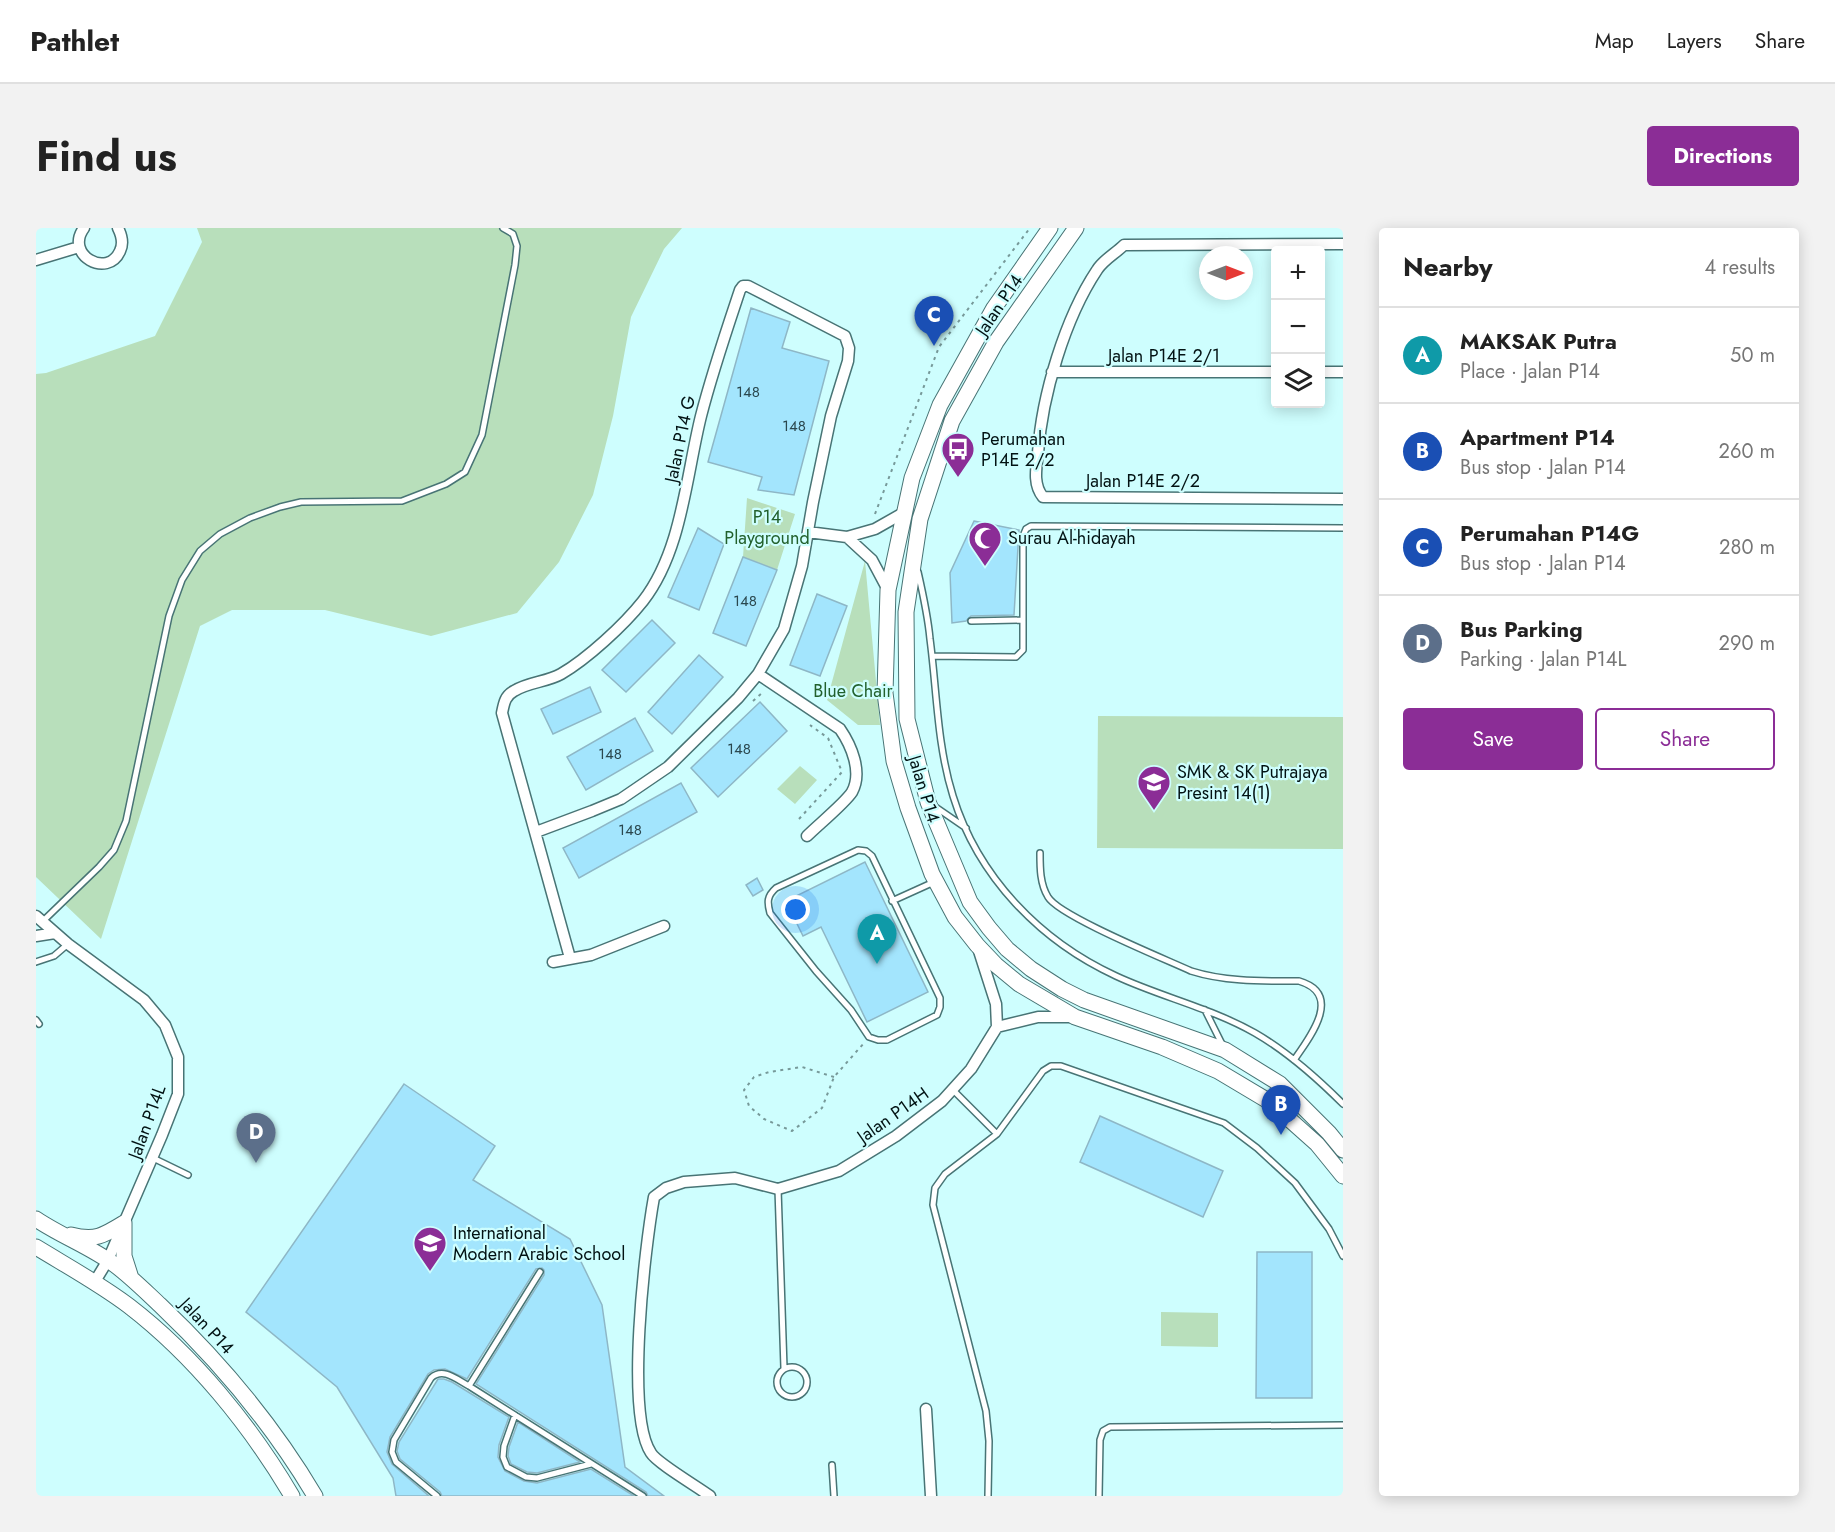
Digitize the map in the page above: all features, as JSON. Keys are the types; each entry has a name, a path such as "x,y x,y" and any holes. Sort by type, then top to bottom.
{"main road":[{"name":"Jalan P14","path":"1076,228 996,342 952,421 920,519 906,612 907,719 928,802 970,902 988,928 1007,949 1038,974 1084,1000 1225,1050 1280,1084 1343,1150"},
{"name":"Jalan P14","path":"1047,230 994,308 940,405 912,478 888,590 885,693 894,761 908,808 936,881 955,917 996,965 1019,984 1075,1017 1162,1047 1227,1076 1270,1102 1317,1144 1343,1176"},
{"name":"Jalan P14","path":"36,1219 53,1231 108,1260 131,1278 187,1331 256,1410 295,1461 315,1496"},
{"path":"53,1231 86,1238 103,1236 124,1223"},
{"path":"124,1223 124,1256 131,1278"},
{"name":"Jalan P14","path":"36,1247 129,1306 172,1344 210,1383 273,1463 292,1496"}],"street":[{"path":"84,228 79,239 80,247 86,259 99,264 113,260 118,255 123,242 118,228"},
{"name":"Jalan P14E 2/2","path":"1343,244 1124,245 1099,267 1081,297 1052,372 1039,428 1036,476 1037,489 1043,497 1343,500"},
{"path":"36,260 80,247"},
{"name":"Jalan P14 G","path":"536,832 621,799 668,767 738,698 758,674 784,629 802,566 829,427 848,361 849,348 845,336 748,286 743,286 740,290 713,370 694,447 684,503 671,544 660,572 645,599 625,622 561,674 514,691 504,700 502,713 570,958"},
{"name":"Jalan P14E 2/1","path":"1052,372 1271,372"},
{"path":"1325,372 1343,372"},
{"path":"808,532 847,537 875,529 904,512"},
{"path":"847,537 872,560 888,590"},
{"path":"758,674 840,729 847,740 856,765 856,777 852,791 807,836"},
{"name":"Jalan P14L","path":"39,919 68,944 144,1000 165,1025 178,1057 178,1094 153,1158 108,1260 94,1283"},
{"path":"553,962 591,955 664,926"},
{"path":"36,936 55,933"},
{"path":"977,945 996,1004 997,1027 1038,1017 1075,1017"},
{"name":"Jalan P14H","path":"778,1189 839,1171 896,1136 942,1101 971,1069 997,1027"},
{"path":"710,1496 652,1455 641,1428 638,1363 646,1241 654,1197 666,1188 684,1182 735,1178 778,1189"},
{"path":"926,1409 931,1496"}],"lane":[{"path":"39,919 99,867 114,850 126,821 169,616 182,580 200,551 220,534 250,518 280,507 301,502 402,501 446,484 465,472 482,435 515,265 517,246 513,234 503,228"},
{"path":"932,656 1016,657 1023,650 1023,536 1026,529 1031,526 1343,528"},
{"path":"914,556 926,609 936,712 953,798 976,850 1000,888 1023,913 1088,962 1253,1032 1294,1060 1343,1104"},
{"path":"971,621 1023,620"},
{"path":"928,802 966,828"},
{"path":"858,850 866,850 872,856 892,901 939,998 940,1007 937,1015 887,1040 878,1040 869,1037 851,1010 816,971 770,913 767,903 770,894 776,888 858,850"},
{"path":"1040,853 1041,878 1049,899 1055,906 1076,918 1191,971 1207,976 1224,980 1299,981 1310,984 1318,991 1322,1002 1321,1015 1316,1027 1294,1060"},
{"path":"892,901 936,881"},
{"path":"36,962 54,956 68,944"},
{"path":"1205,1010 1225,1050"},
{"path":"988,1496 989,1441 986,1411 933,1205 935,1188 945,1174 997,1134 1042,1071 1051,1066 1061,1066 1224,1123 1257,1148 1295,1183 1329,1229 1343,1256"},
{"path":"952,1089 997,1134"},
{"path":"153,1158 188,1175"},
{"path":"778,1189 784,1368 777,1376 778,1390 790,1397 800,1395 806,1387 806,1376 794,1366 784,1368"},
{"path":"469,1386 540,1272"},
{"path":"436,1496 396,1462 392,1452 394,1440 436,1373 444,1373 469,1386 643,1496"},
{"path":"515,1415 504,1446 503,1457 507,1467 526,1477 537,1478 592,1464"},
{"path":"1099,1496 1100,1440 1103,1431 1110,1427 1343,1425"},
{"path":"832,1465 834,1496"}],"path":[{"path":"869,531 939,347 1030,228"},
{"path":"799,819 842,772 828,738 810,725"},
{"path":"834,1077 802,1067 769,1072 754,1077 744,1090 749,1106 764,1119 792,1131 822,1108 834,1077 869,1037"}],"green space":[{"path":"197,228 682,228 664,249 631,317 613,416 593,495 559,562 517,613 431,636 325,610 232,610 200,626 101,939 36,877 36,374 46,373 155,336 202,242"},
{"name":"P14 Playground","path":"747,498 795,514 777,570 743,557"},
{"name":"Blue Chair","path":"865,561 880,725 858,725 827,700"},
{"path":"1098,716 1343,717 1343,849 1097,848"},
{"path":"800,766 817,780 795,804 777,789"},
{"path":"1161,1312 1218,1313 1218,1347 1161,1346"}],"building":[{"path":"751,308 790,322 782,348 829,361 794,495 758,490 762,477 708,462"},
{"name":"Surau Al-hidayah","path":"974,521 1019,530 1014,615 971,616 966,621 952,623 950,573"},
{"path":"698,528 724,544 699,610 668,597"},
{"path":"743,557 777,570 746,646 713,633"},
{"path":"817,594 847,606 820,676 790,665"},
{"path":"652,620 675,643 626,692 602,670"},
{"path":"699,655 723,677 672,734 648,712"},
{"path":"590,687 601,712 553,734 541,709"},
{"path":"760,702 787,731 718,797 691,768"},
{"path":"635,718 653,751 586,790 567,757"},
{"path":"681,783 697,812 579,878 563,848"},
{"path":"865,862 928,992 867,1022 821,927 803,936 786,901"},
{"path":"757,878 763,890 753,896 746,885"},
{"name":"International Modern Arabic School","path":"404,1084 495,1146 473,1180 570,1239 602,1305 625,1467 664,1496 648,1496 646,1492 476,1384 544,1275 542,1268 536,1269 467,1379 445,1369 434,1370 428,1374 390,1437 387,1452 392,1464 429,1496 396,1496 393,1478 337,1387 246,1312"},
{"path":"1100,1116 1223,1171 1203,1217 1080,1162"},
{"path":"1257,1252 1312,1252 1312,1398 1256,1398"},
{"path":"438,1379 452,1382 509,1417 499,1445 498,1457 505,1471 524,1481 537,1483 591,1469 634,1496 442,1496 400,1459 397,1451 399,1442"},
{"path":"518,1422 580,1462 537,1473 527,1472 511,1464 508,1456 509,1447"}],"place":[{"name":"Perumahan P14G","path":"934,346"},
{"name":"Perumahan P14E 2/2","path":"958,478"},
{"name":"Surau Al-hidayah","path":"985,567"},
{"name":"SMK & SK Putrajaya Presint 14(1)","path":"1154,811"},
{"name":"MAKSAK Putra","path":"877,964"},
{"name":"Apartment P14","path":"1281,1135"},
{"name":"Bus Parking","path":"256,1163"},
{"name":"International Modern Arabic School","path":"430,1272"}]}
